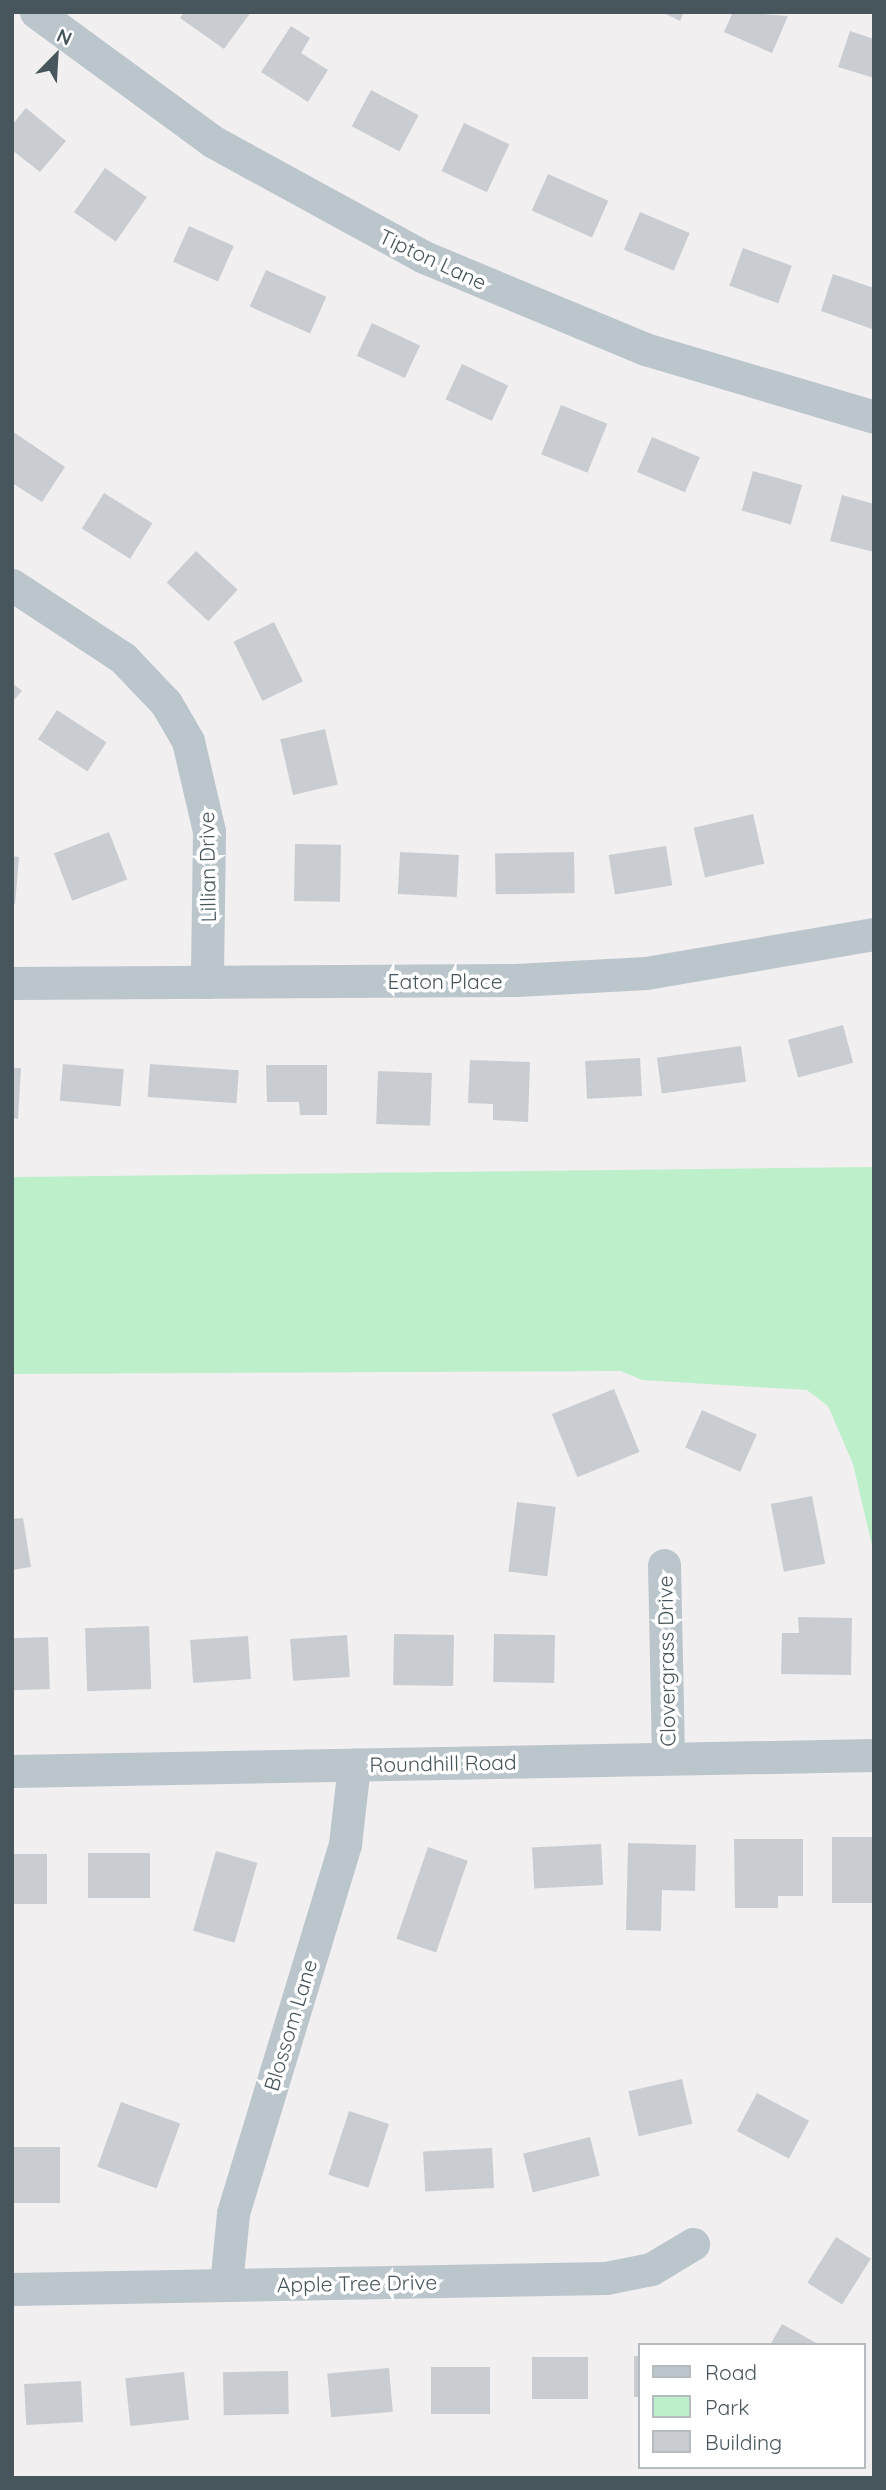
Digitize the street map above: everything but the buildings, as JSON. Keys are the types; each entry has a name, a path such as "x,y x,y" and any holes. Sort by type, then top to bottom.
{"street":[{"name":"Tipton Lane","path":"36,12 212,141 424,257 645,349 874,417"},
{"name":"Lillian Drive","path":"12,585 123,658 166,703 188,741 209,831 207,982"},
{"name":"Eaton Place","path":"12,983 646,973 874,934"},
{"name":"Clovergrass Drive","path":"664,1565 668,1758"},
{"name":"Roundhill Road","path":"12,1771 874,1755"},
{"name":"Blossom Lane","path":"226,2285 233,2213 345,1844 354,1765"},
{"name":"Apple Tree Drive","path":"12,2289 606,2278 651,2269 693,2244"}],"green space":[{"path":"874,1167 874,1554 853,1464 828,1406 807,1390 642,1380 621,1371 12,1374 12,1177"}]}
